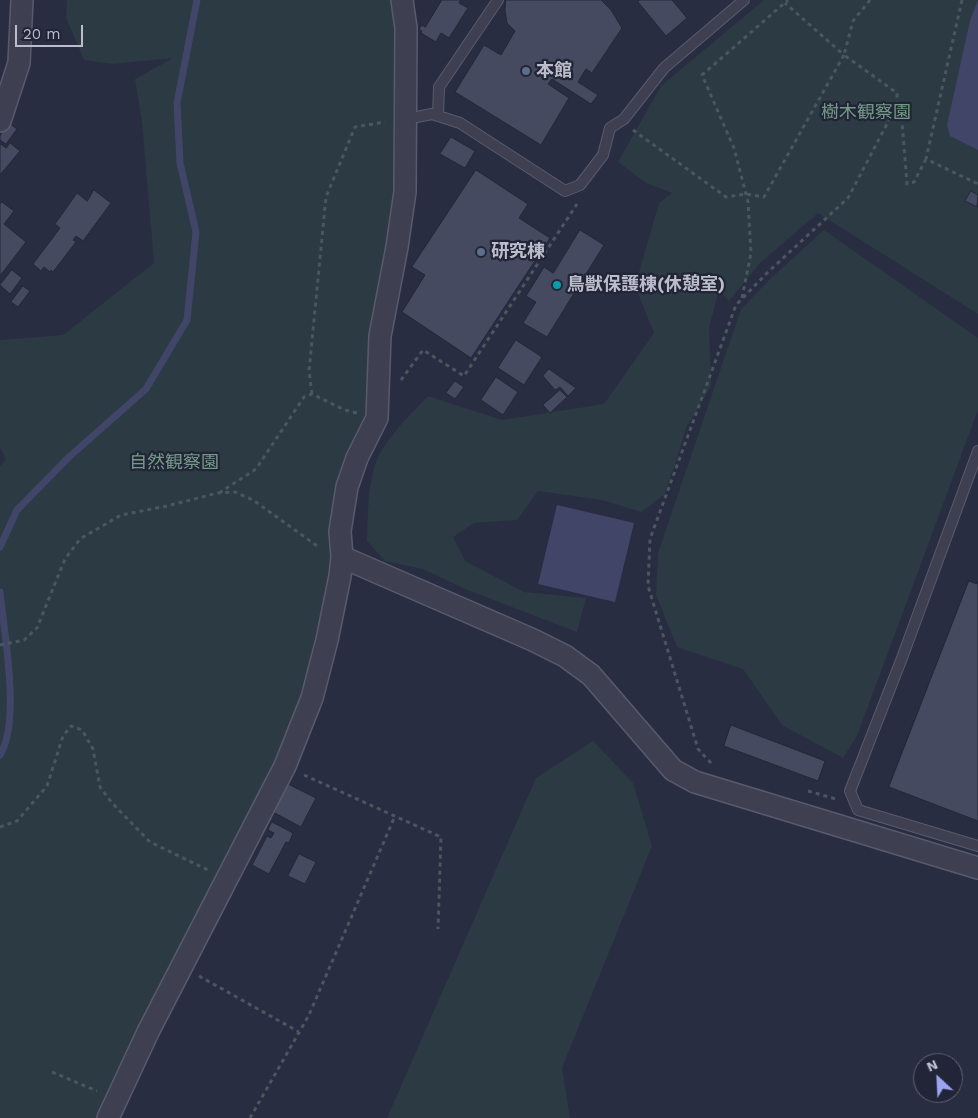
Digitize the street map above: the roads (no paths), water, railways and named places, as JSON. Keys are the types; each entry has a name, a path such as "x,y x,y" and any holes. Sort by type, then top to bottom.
{"street":[{"path":"0,121 19,63 22,0"},
{"path":"108,1118 148,1032 285,766 312,698 327,640 342,557 340,531 347,487 377,418 380,336 397,247 405,192 406,28 402,0"},
{"path":"342,557 533,640 565,656 591,675 673,770 694,782 978,868"}],"lane":[{"path":"438,116 439,87 498,0"},
{"path":"406,119 432,114 460,122 565,190 572,188 580,185 603,155 610,128 620,121 664,68 744,0"},
{"path":"978,452 902,658 850,791 858,810 978,846"}],"water":[{"path":"978,0 978,150 950,136 947,125 970,21"},
{"path":"557,505 634,523 615,602 538,584"}],"waterway":[{"path":"0,547 17,510 69,457 146,389 187,320 196,232 180,163 177,103 197,0"},
{"path":"0,592 10,699 6,740 0,755"}],"place":[{"name":"本館","path":"526,71"},
{"name":"研究棟","path":"481,252"},
{"name":"鳥獣保護棟(休憩室)","path":"557,285"}],"park label":[{"name":"樹木観察園","path":"866,113"},
{"name":"自然観察園","path":"174,463"}]}
